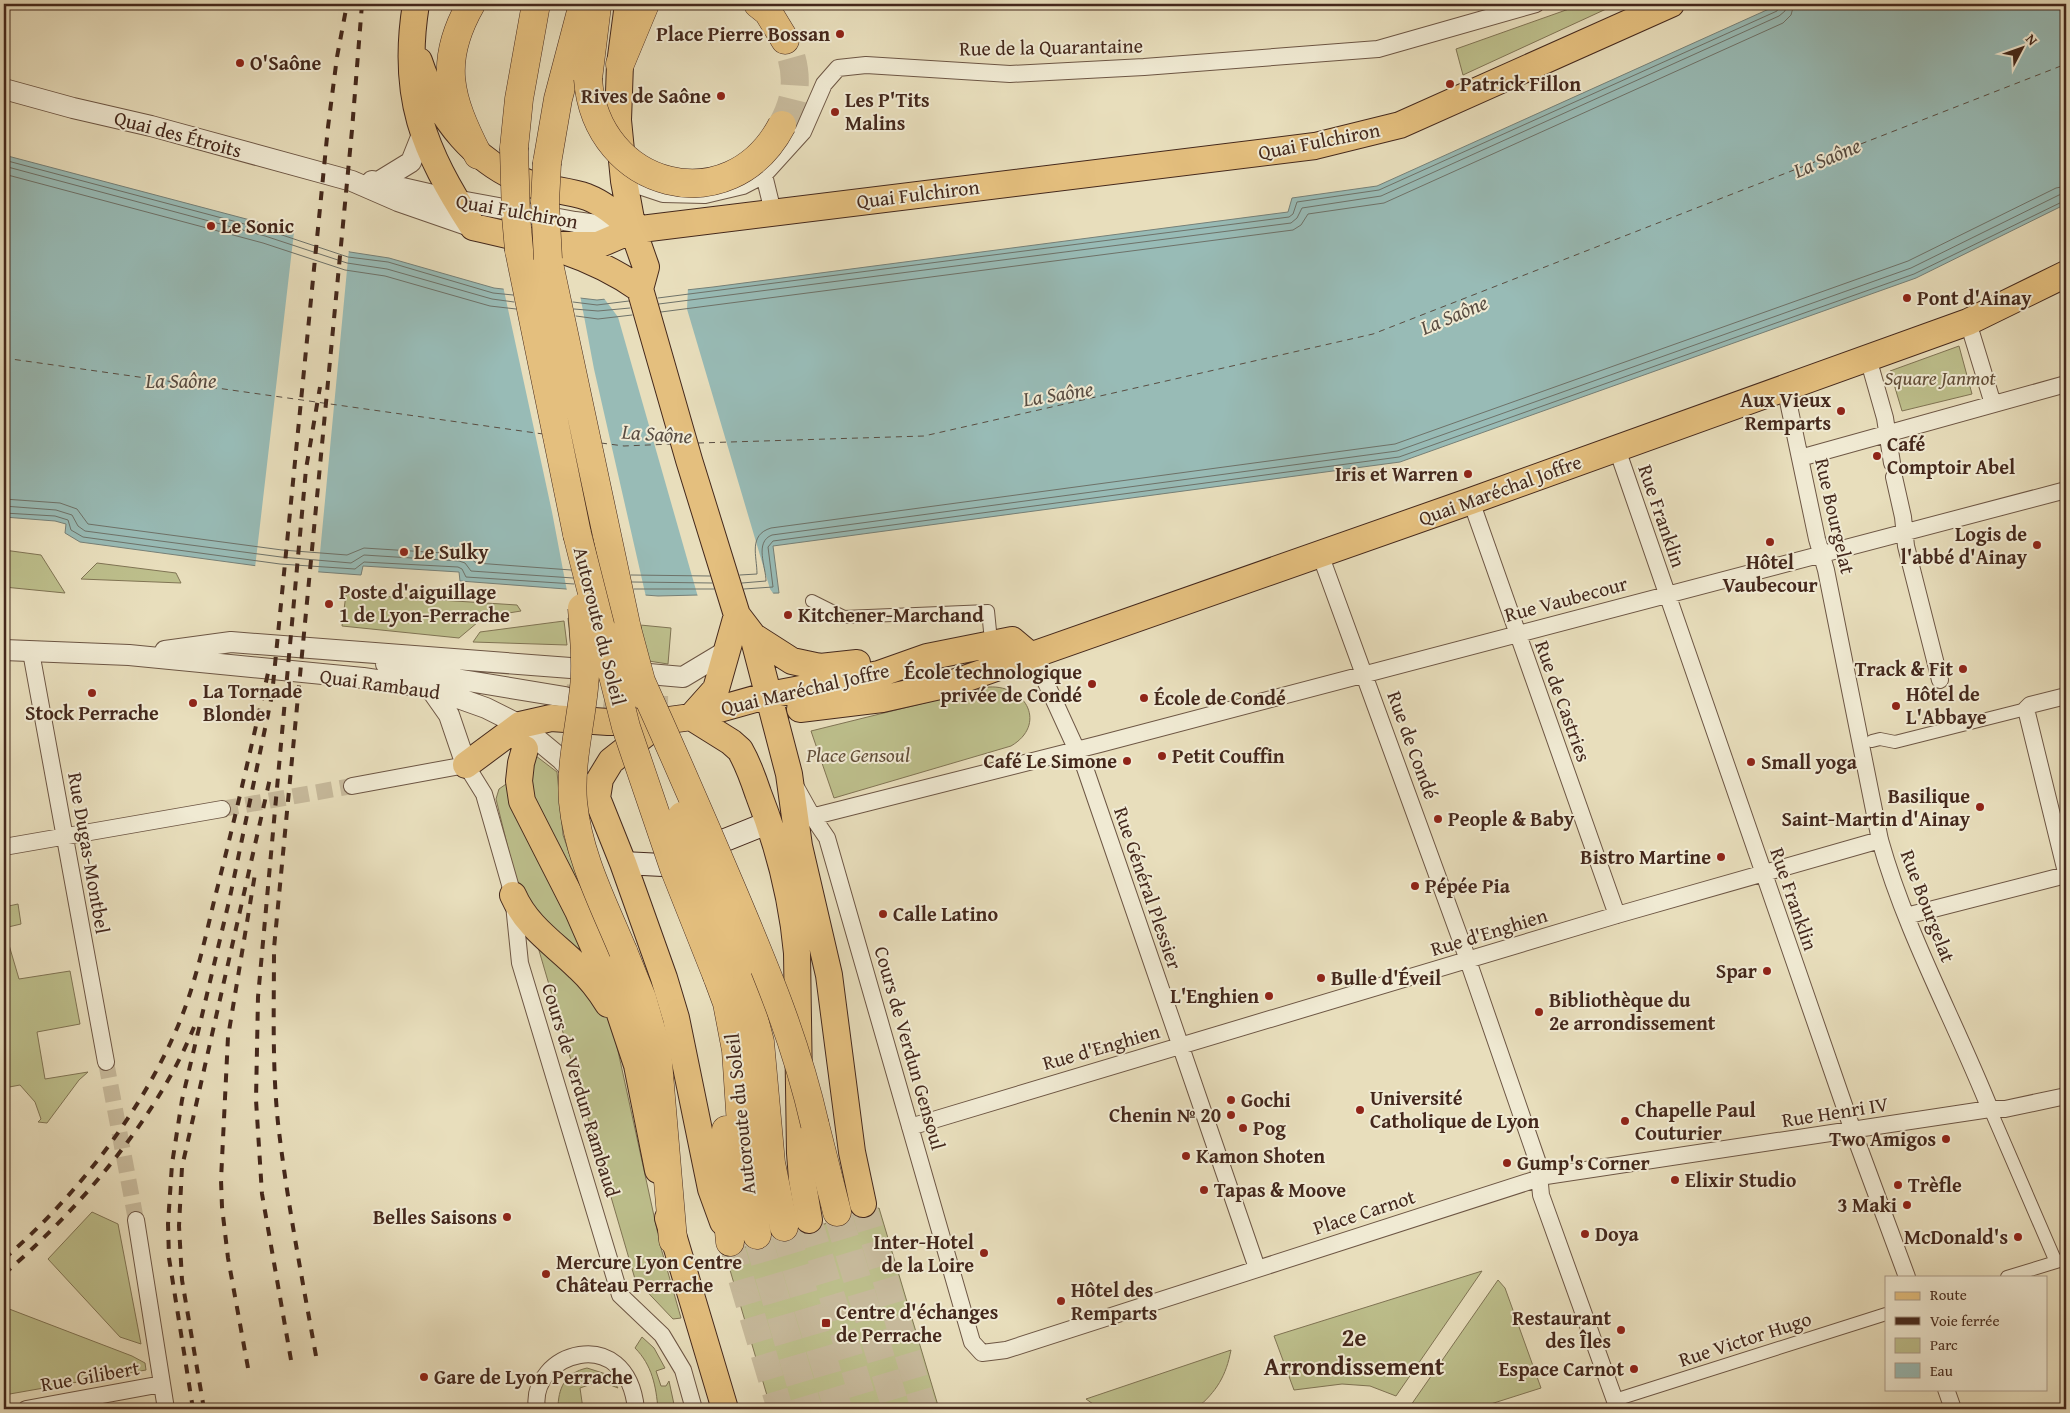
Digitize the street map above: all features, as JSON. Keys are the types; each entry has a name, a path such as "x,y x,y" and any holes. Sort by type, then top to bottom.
{"highway":[{"path":"471,4 453,41 450,80 457,107 478,154"},
{"name":"Autoroute du Soleil","path":"536,4 520,90 514,148 516,216 524,282 577,534 626,727 671,860 729,970 760,1042 771,1163 797,1223"},
{"name":"Autoroute du Soleil","path":"583,4 558,99 547,163 548,259 612,566 640,679 729,970 732,1029 739,1072 744,1170 756,1235"},
{"path":"598,4 588,79 593,110 606,137 615,149 638,168 663,179 680,182 702,182 730,174 760,156 782,125"},
{"path":"620,64 645,4"},
{"path":"758,4 768,12 785,40"},
{"path":"577,534 584,627 584,680 574,755 573,803 588,868 642,998 657,1050 673,1240"},
{"path":"640,679 683,774 774,989 803,1072 838,1212"},
{"path":"730,1242 724,1178 732,1029"}],"main road":[{"path":"416,4 411,39 416,110 423,132 455,200 473,227"},
{"path":"628,4 620,64 618,120 624,182 633,230 646,267 640,289 688,460 738,615 753,636 789,774 798,962 800,1153 802,1179 797,1223"},
{"name":"Quai Fulchiron","path":"633,230 1315,146 1400,125 1671,4"},
{"path":"411,39 439,106 457,132 478,154 510,175 534,185 586,197 595,201 610,209 633,230"},
{"name":"Quai Fulchiron","path":"473,227 553,245"},
{"path":"553,245 598,246 633,230"},
{"path":"553,245 613,271 640,289"},
{"name":"Quai Maréchal Joffre","path":"800,709 882,699 953,683 1471,501 1968,322 2064,279"},
{"path":"738,615 716,689 691,717 731,742 740,750 792,820 829,975 852,1152 863,1204"},
{"path":"753,636 792,661 820,666 927,657"},
{"name":"Quai Maréchal Joffre","path":"523,737 551,718 608,722 662,721 691,717 769,696 879,674 927,657 1012,640 1031,656"},
{"path":"662,721 611,761 600,779 597,798 623,863 674,1010 711,1189 730,1242"},
{"path":"466,765 523,737"},
{"path":"523,737 519,781 522,801 578,912 610,984 625,1027 637,1065 673,1240 725,1409"},
{"path":"623,863 663,865 792,820"},
{"path":"513,895 519,910 533,927 591,980 625,1027"}],"street":[{"name":"Rue de la Quarantaine","path":"624,182 663,194 705,196 742,186 764,175 803,132 824,84 838,68 866,65 1028,73 1144,67 1378,49 1536,4"},
{"name":"Quai des Étroits","path":"4,89 73,108 151,126 352,181"},
{"path":"380,182 411,162 423,132"},
{"path":"764,175 773,212"},
{"name":"Quai Fulchiron","path":"352,181 380,182 455,200 575,222 633,230"},
{"name":"Quai Fulchiron","path":"352,181 398,201 473,227"},
{"path":"1968,322 1993,404"},
{"path":"1868,358 1885,418 1886,434 1904,532 1940,680"},
{"path":"1800,458 2066,384"},
{"name":"Rue Bourgelat","path":"1785,387 1854,705 1880,840 1891,878 1906,916 1990,1109"},
{"name":"Rue Franklin","path":"1616,449 1853,1131 1907,1276"},
{"name":"Rue Vaubecour","path":"1076,749 2066,490"},
{"name":"Rue de Castries","path":"1471,501 1617,915"},
{"name":"Rue de Condé","path":"1320,554 1365,673 1468,961 1538,1163 1538,1178"},
{"path":"812,601 844,617 988,611 990,631"},
{"name":"Quai Rambaud","path":"128,655 231,642 683,677 728,650"},
{"name":"Quai Rambaud","path":"314,648 444,676 565,696"},
{"name":"Quai Rambaud","path":"4,650 128,655 363,678 430,688 486,708 523,737 561,759 597,798"},
{"name":"Rue Dugas-Montbel","path":"31,652 106,1062"},
{"path":"792,820 1076,749 1037,663 1031,656"},
{"path":"352,786 466,765 449,716 430,688"},
{"path":"1872,741 1895,742 2026,709 2030,705 2066,696"},
{"path":"1906,916 2066,873 2026,709"},
{"name":"Rue Général Plessier","path":"1076,749 1085,768 1179,1047 1257,1268"},
{"name":"Cours de Verdun Rambaud","path":"466,765 484,794 513,895 520,962 620,1295 662,1335 684,1370 694,1409"},
{"name":"Cours de Verdun Gensoul","path":"789,774 792,820 827,838 972,1342"},
{"path":"4,847 222,809"},
{"name":"Rue d'Enghien","path":"910,1127 1617,915 1880,840"},
{"name":"Rue Henri IV","path":"1538,1178 1990,1109 2005,1109 2066,1096"},
{"path":"1990,1109 2061,1260 2011,1276"},
{"path":"1538,1178 1541,1195 1617,1405"},
{"name":"Place Carnot","path":"972,1342 982,1353 1006,1350 1538,1178"},
{"path":"136,1220 166,1409"},
{"name":"Rue Victor Hugo","path":"1617,1405 1885,1314"},
{"path":"538,1409 538,1390 545,1378 558,1363 575,1354 589,1354 605,1358 619,1366 629,1379 636,1409"},
{"name":"Rue Gilibert","path":"26,1409 162,1384"},
{"path":"1946,1390 1953,1409"}],"green space":[{"path":"1583,4 1617,4 1463,75 1456,49"},
{"name":"Square Janmot","path":"1959,346 1972,394 1902,411 1890,371"},
{"path":"4,550 41,555 65,593 4,587"},
{"path":"97,563 176,573 181,583 81,579"},
{"path":"346,594 517,605 521,611 484,617 459,638 342,626"},
{"path":"568,618 671,628 668,664 571,649"},
{"path":"564,621 567,645 473,642 480,632"},
{"name":"Place Gensoul","path":"989,687 1002,688 1014,692 1028,708 1030,718 1028,728 1022,737 1011,746 834,798 811,731"},
{"path":"536,756 557,772 563,835 579,882 573,875 531,794 530,773"},
{"path":"509,782 586,951 566,944 520,897 496,799 499,789"},
{"path":"18,904 21,924 4,928 4,907"},
{"path":"4,928 19,979 70,971 80,1024 37,1032 45,1079 88,1072 79,1080 47,1123 38,1122 41,1119 35,1102 20,1085 4,1088"},
{"path":"538,947 599,1001 611,1019 661,1248 681,1318 673,1319 635,1279"},
{"name":"Centre d'échanges de Perrache","path":"879,1208 939,1409 771,1409 725,1253"},
{"path":"92,1212 118,1224 141,1344 120,1337 48,1259"},
{"path":"1482,1271 1396,1396 1370,1386 1342,1384 1294,1390 1274,1336"},
{"path":"1498,1280 1505,1288 1541,1388 1475,1409 1415,1409 1411,1405"},
{"path":"4,1307 132,1356 145,1363 146,1370 4,1395"},
{"path":"642,1337 654,1348 665,1368 656,1371 661,1386 666,1386 669,1381 675,1409 658,1409 652,1376 645,1361 635,1348"},
{"path":"1231,1350 1220,1382 1210,1396 1196,1409 1100,1409 1086,1399"},
{"path":"587,1368 609,1375 618,1388 600,1381 580,1388 583,1409 558,1409 559,1394 564,1382 579,1370"}],"water":[{"name":"La Saône","path":"1780,4 2066,4 2066,204 1916,278 1400,462 773,546 779,593 658,596 460,581 459,572 363,566 361,575 280,569 80,542 65,533 66,524 55,521 4,517 4,155 269,225 350,252 389,258 494,288 597,300 713,287 1288,212 1292,198 1377,186"}],"pier":[{"path":"294,232 349,249 318,574 255,568"},
{"path":"503,286 580,295 594,369 646,597 567,591 552,512"},
{"path":"688,287 687,309 770,589 775,596 698,597 618,317 603,297"}],"ferry route":[{"path":"698,443 924,436 1373,334 2066,64"},
{"path":"4,358 543,434"},
{"path":"601,443 624,446 672,444"}],"tunnel":[{"path":"782,125 791,104 795,83 793,62 785,40"},
{"path":"565,697 643,709 672,709"},
{"path":"222,809 352,786"},
{"path":"106,1062 136,1220"},
{"path":"863,1204 924,1409"},
{"path":"837,1212 896,1409"},
{"path":"809,1220 866,1409"},
{"path":"784,1227 838,1409"},
{"path":"757,1235 808,1409"},
{"path":"730,1242 780,1409"}],"railway":[{"path":"193,1409 169,1258 168,1224 172,1164 182,1100 230,897 272,695 328,127 337,57 347,4"},
{"path":"316,1356 290,1210 278,1123 274,1057 274,948 352,130 362,4"},
{"path":"291,1360 262,1194 256,1100 258,997 306,469 320,387"},
{"path":"4,1259 55,1210 101,1156 141,1097 159,1067 174,1035 193,984 236,813 268,673"},
{"path":"204,1409 182,1280 179,1226 182,1167 271,774"},
{"path":"248,1368 228,1258 221,1180 228,1037 255,874"},
{"path":"4,1274 60,1221 113,1161 160,1095 179,1061 194,1027"}],"place":[{"name":"Place Pierre Bossan","path":"840,34"},
{"name":"O'Saône","path":"240,63"},
{"name":"Patrick Fillon","path":"1450,84"},
{"name":"Rives de Saône","path":"721,96"},
{"name":"Les P'Tits Malins","path":"835,112"},
{"name":"Le Sonic","path":"211,226"},
{"name":"Pont d'Ainay","path":"1907,298"},
{"name":"Aux Vieux Remparts","path":"1841,411"},
{"name":"Café Comptoir Abel","path":"1877,456"},
{"name":"Iris et Warren","path":"1468,474"},
{"name":"Hôtel Vaubecour","path":"1770,542"},
{"name":"Logis de l'abbé d'Ainay","path":"2037,545"},
{"name":"Le Sulky","path":"404,552"},
{"name":"Poste d'aiguillage 1 de Lyon-Perrache","path":"329,604"},
{"name":"Kitchener-Marchand","path":"788,615"},
{"name":"Track & Fit","path":"1963,669"},
{"name":"École technologique privée de Condé","path":"1092,684"},
{"name":"Stock Perrache","path":"92,693"},
{"name":"École de Condé","path":"1144,698"},
{"name":"La Tornade Blonde","path":"193,703"},
{"name":"Hôtel de L'Abbaye","path":"1896,706"},
{"name":"Petit Couffin","path":"1162,756"},
{"name":"Café Le Simone","path":"1127,761"},
{"name":"Small yoga","path":"1751,762"},
{"name":"Basilique Saint-Martin d'Ainay","path":"1980,807"},
{"name":"People & Baby","path":"1438,819"},
{"name":"Bistro Martine","path":"1721,857"},
{"name":"Pépée Pia","path":"1415,886"},
{"name":"Calle Latino","path":"883,914"},
{"name":"Spar","path":"1767,971"},
{"name":"Bulle d'Éveil","path":"1321,978"},
{"name":"L'Enghien","path":"1269,996"},
{"name":"Bibliothèque du 2e arrondissement","path":"1539,1012"},
{"name":"Gochi","path":"1231,1100"},
{"name":"Université Catholique de Lyon","path":"1360,1110"},
{"name":"Chenin № 20","path":"1231,1115"},
{"name":"Chapelle Paul Couturier","path":"1625,1121"},
{"name":"Pog","path":"1243,1128"},
{"name":"Two Amigos","path":"1946,1139"},
{"name":"Kamon Shoten","path":"1186,1156"},
{"name":"Gump's Corner","path":"1507,1163"},
{"name":"Elixir Studio","path":"1675,1180"},
{"name":"Trèfle","path":"1898,1185"},
{"name":"Tapas & Moove","path":"1204,1190"},
{"name":"3 Maki","path":"1907,1205"},
{"name":"Belles Saisons","path":"507,1217"},
{"name":"Doya","path":"1585,1234"},
{"name":"McDonald's","path":"2018,1237"},
{"name":"Inter-Hotel de la Loire","path":"984,1253"},
{"name":"Mercure Lyon Centre Château Perrache","path":"546,1274"},
{"name":"Hôtel des Remparts","path":"1061,1301"},
{"name":"Centre d'échanges de Perrache","path":"826,1323"},
{"name":"Restaurant des Îles","path":"1621,1330"},
{"name":"Espace Carnot","path":"1634,1369"},
{"name":"Gare de Lyon Perrache","path":"424,1377"}],"district":[{"name":"2e Arrondissement","path":"1354,1352"}]}
